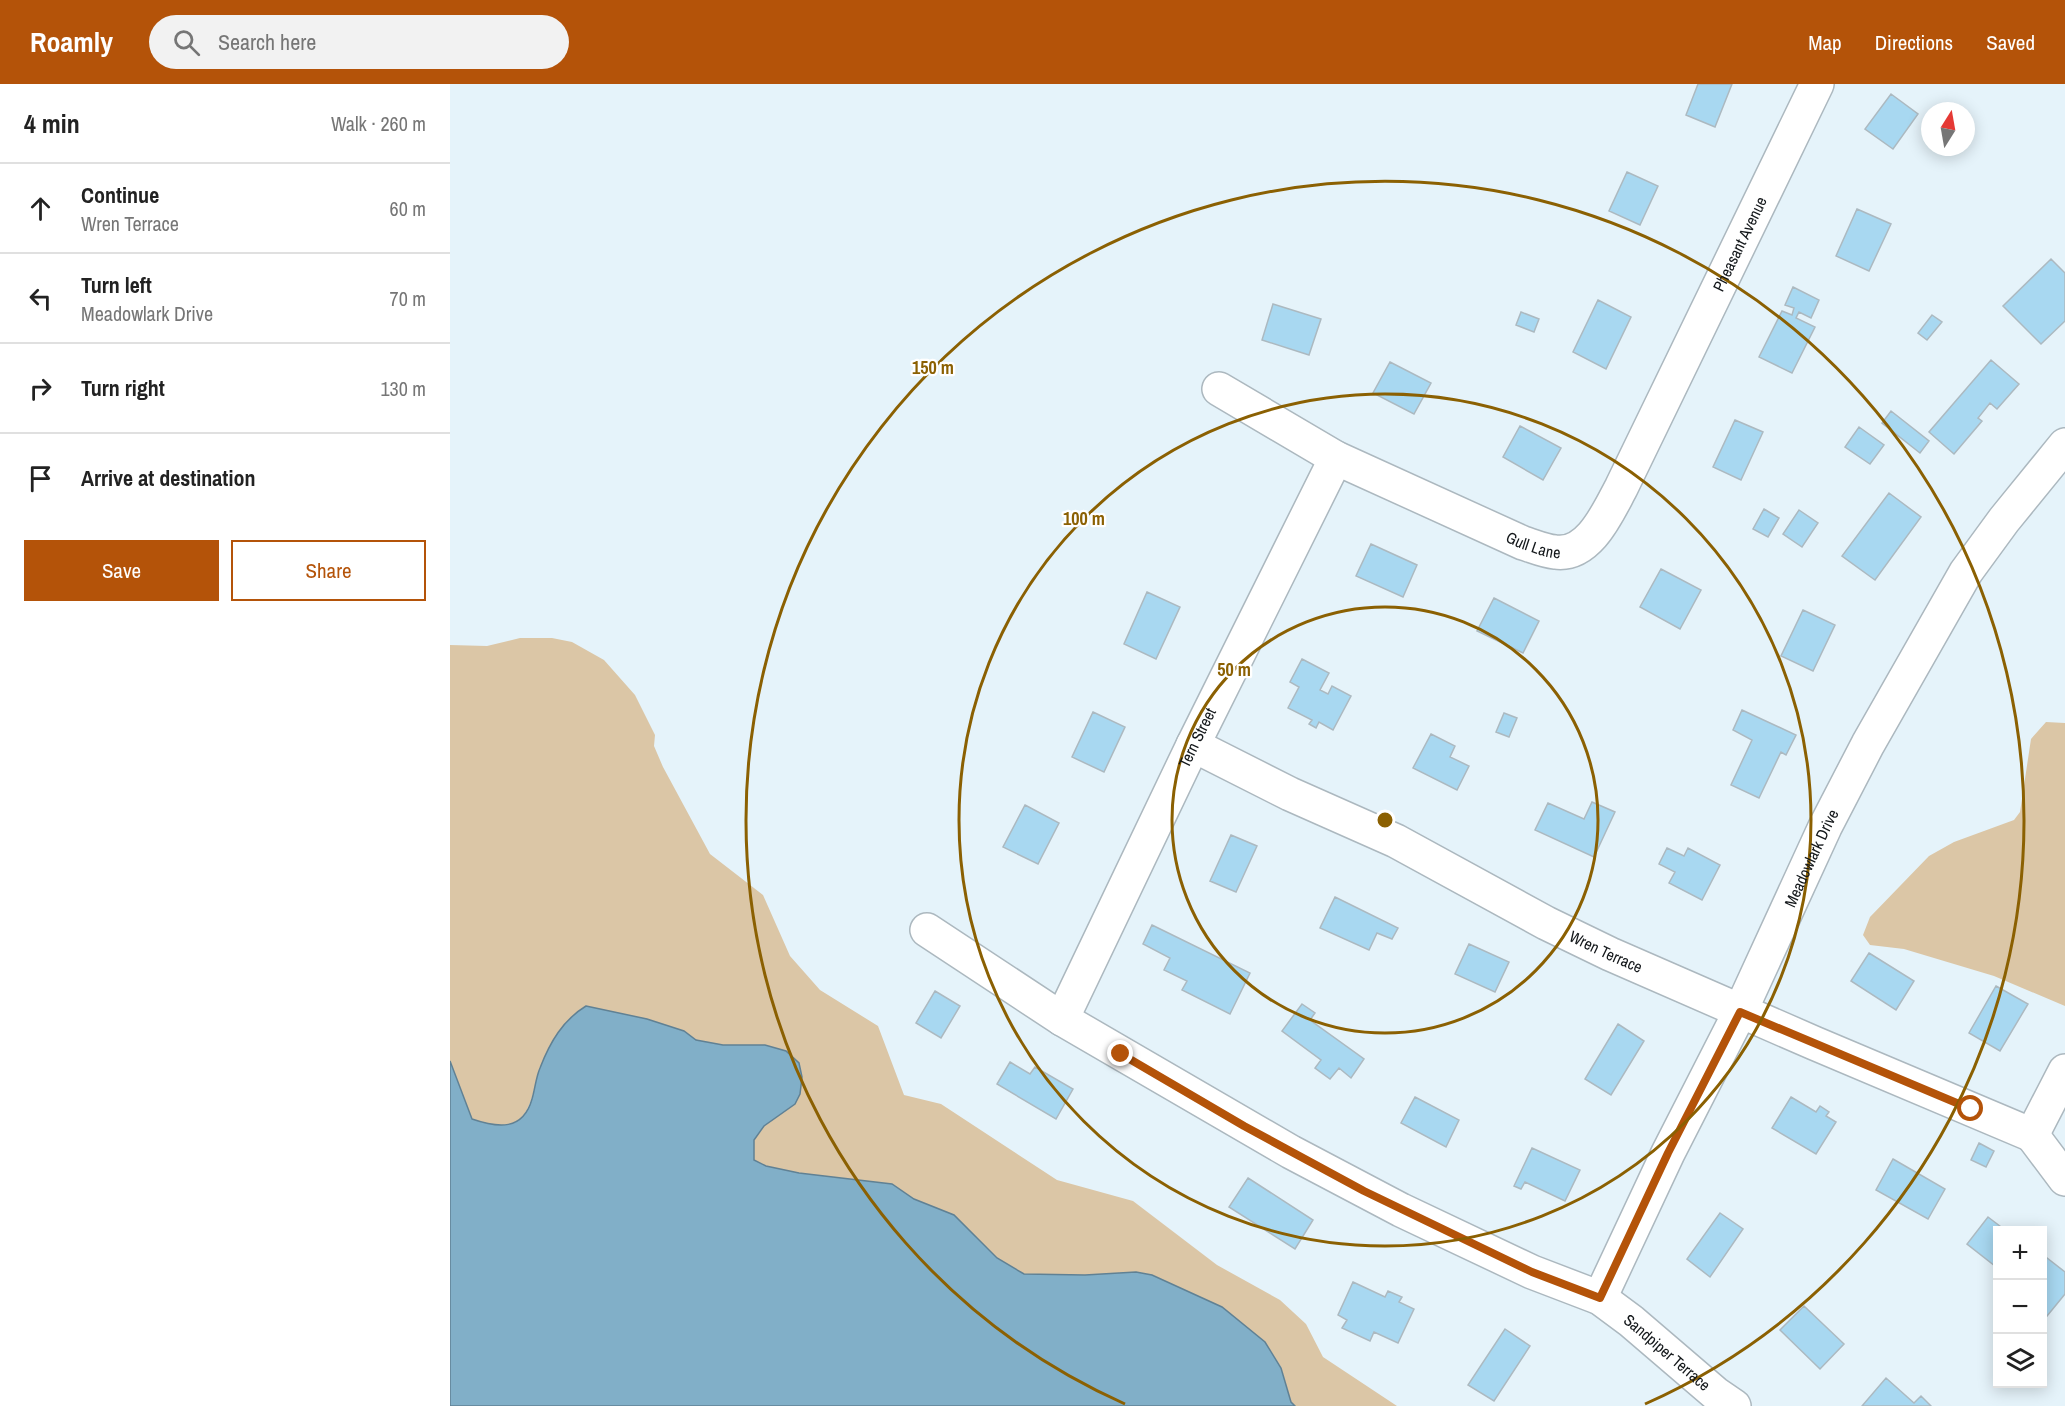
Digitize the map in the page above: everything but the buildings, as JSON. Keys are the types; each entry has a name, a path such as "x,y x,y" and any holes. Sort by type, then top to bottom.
{"street":[{"name":"Pheasant Avenue","path":"1662,402 1817,84"},
{"name":"Gull Lane","path":"1219,389 1336,458 1523,543 1556,553 1574,550 1597,532 1662,402"},
{"name":"Meadowlark Drive","path":"1600,1298 1668,1153 1740,1012 1847,782 1942,612 1984,546 2065,445"},
{"name":"Tern Street","path":"1062,1019 1193,745 1336,458"},
{"name":"Wren Terrace","path":"1193,745 1290,794 1396,841 1546,923 1740,1012 2032,1135"},
{"name":"Sandpiper Terrace","path":"927,930 1062,1019 1253,1131 1364,1191 1532,1272 1600,1298 1631,1321 1715,1393 1734,1406"},
{"path":"2065,1071 2032,1135 2065,1179"}],"shaded area":[{"path":"520,638 552,638 572,642 604,660 635,695 655,735 654,746 663,767 710,854 763,895 790,956 820,990 878,1026 904,1095 941,1104 1057,1180 1133,1201 1217,1265 1280,1300 1306,1324 1323,1357 1397,1406 1295,1406 1291,1402 1281,1367 1265,1342 1222,1307 1152,1275 1136,1272 1085,1275 1024,1274 997,1258 954,1215 914,1199 892,1184 799,1173 766,1166 754,1160 754,1140 764,1126 795,1104 765,1045 723,1045 696,1040 684,1031 539,1069 532,1098 521,1118 503,1125 472,1119 450,1061 450,645 487,646"},
{"path":"2046,722 2065,723 2065,1006 1994,976 1904,949 1870,945 1863,935 1870,917 1929,856 1954,842 2014,820 2020,812 2031,739"}],"water":[{"path":"586,1006 647,1019 684,1031 696,1040 723,1045 765,1045 786,1051 799,1063 802,1077 800,1094 795,1104 764,1126 754,1140 754,1160 766,1166 799,1173 892,1184 914,1199 954,1215 997,1258 1024,1274 1085,1275 1136,1272 1152,1275 1222,1307 1265,1342 1281,1368 1291,1402 1295,1406 450,1406 450,1061 472,1119 500,1125 516,1122 528,1109 544,1058 553,1041 564,1025"}],"route":[{"path":"1121,1054 1244,1126 1401,1210 1532,1272 1600,1298 1668,1153 1740,1012 1971,1109"}]}
